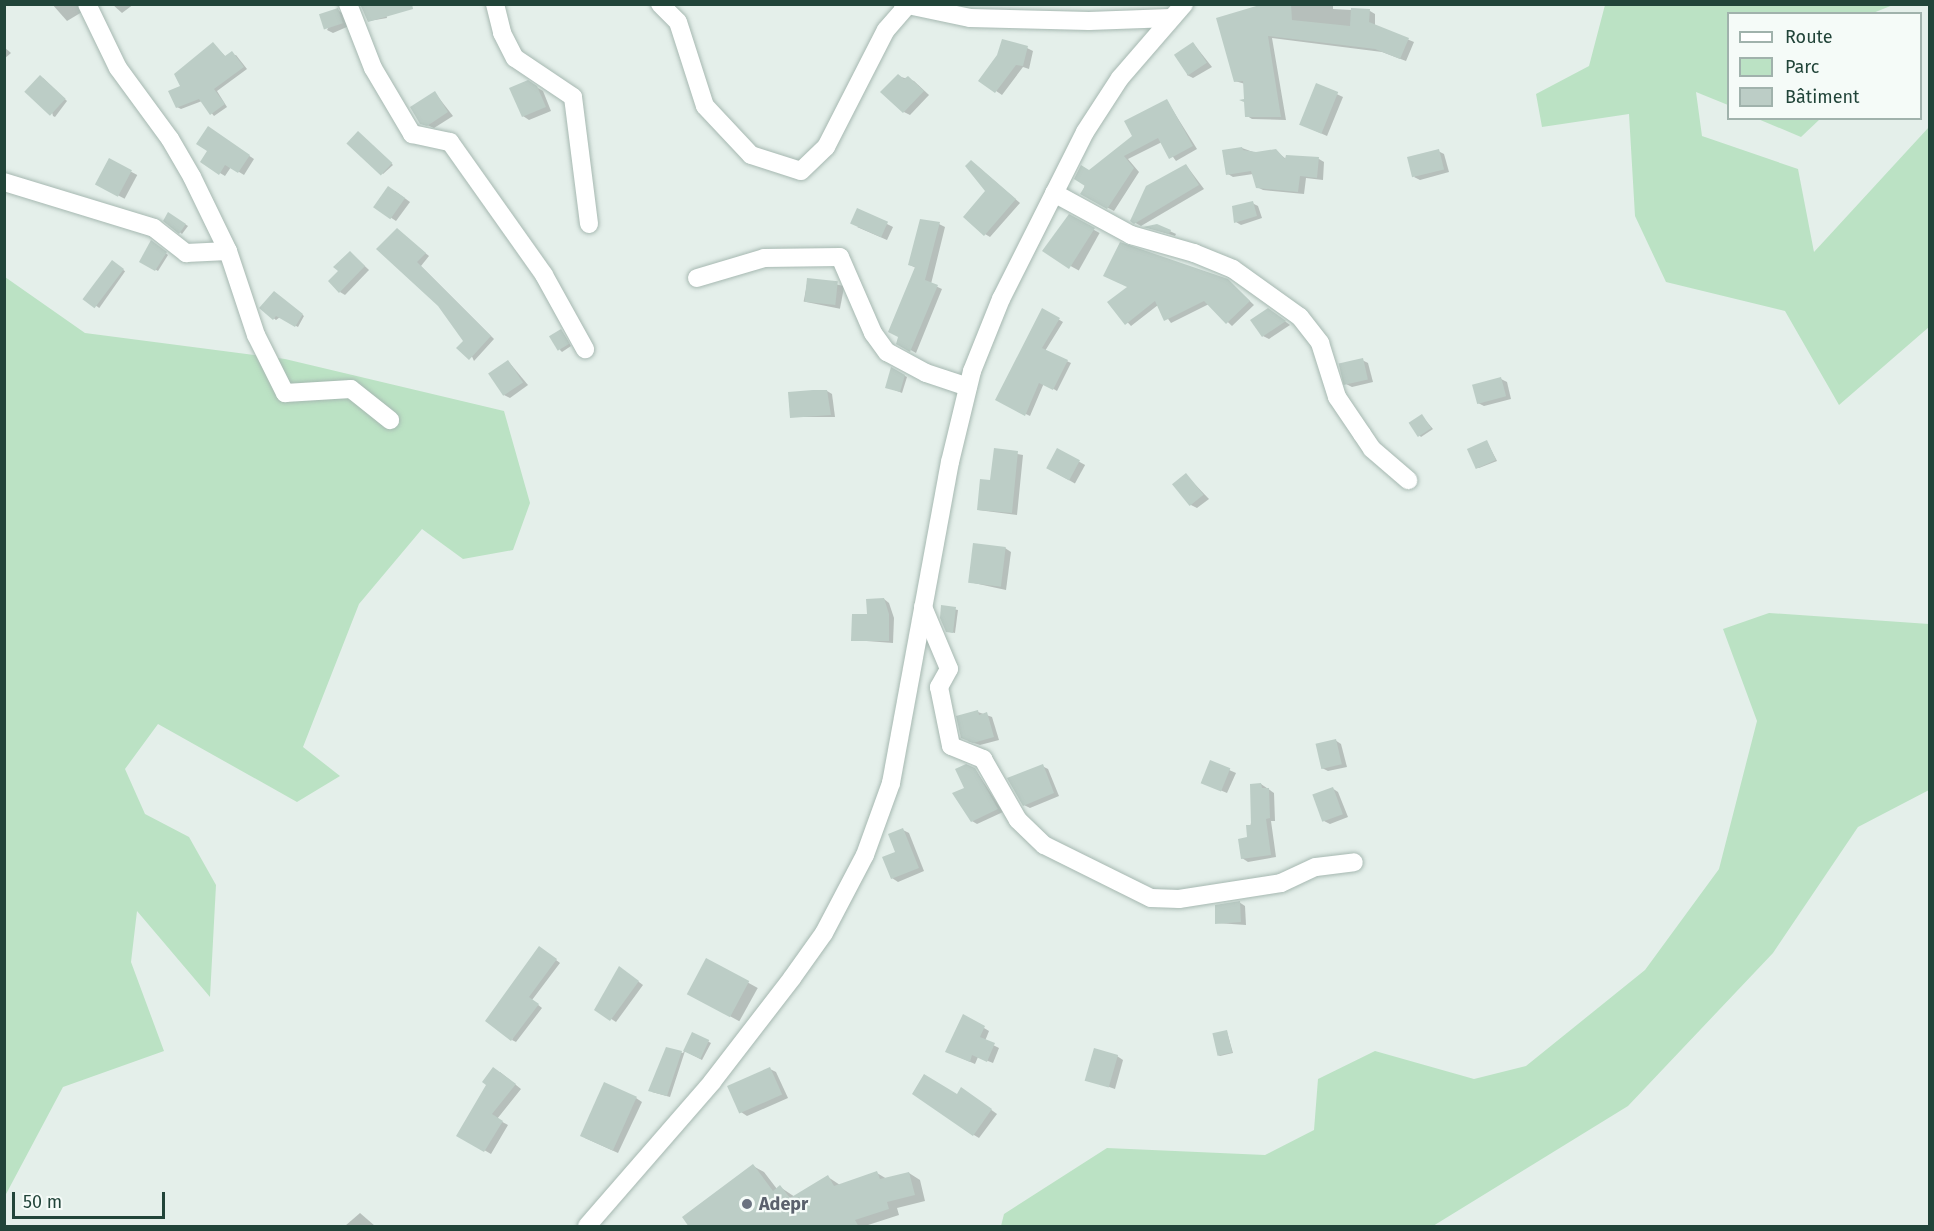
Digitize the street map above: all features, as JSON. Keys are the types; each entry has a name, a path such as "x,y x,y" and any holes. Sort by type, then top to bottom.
{"street":[{"path":"87,4 117,68 170,139 192,177 228,251 256,335 285,393 351,389 390,420"},
{"path":"348,4 373,68 412,134 450,142 544,275 585,349"},
{"path":"495,4 502,33 515,58 573,97 587,185 589,224"},
{"path":"660,4 678,22 705,106 751,155 801,171 826,147 886,30 905,5 981,18 1172,18"},
{"path":"587,1227 712,1082 824,933 865,855 891,783 922,607 968,387 1001,299 1085,132 1120,78 1184,4"},
{"path":"4,182 154,228 186,253 228,251"},
{"path":"1054,193 1131,235 1194,253 1233,269 1300,317 1320,343 1337,397 1372,449 1408,480"},
{"path":"697,278 764,258 840,257 873,333 888,352 926,373 968,387"},
{"path":"922,607 949,669 939,687 951,746 983,759 1018,820 1044,845 1151,898 1179,899 1281,883 1316,867 1354,862"}],"green space":[{"path":"1605,5 1893,5 1876,12 1727,12 1727,105 1696,92 1702,136 1798,169 1814,252 1929,127 1929,327 1839,405 1785,311 1666,282 1635,216 1629,114 1542,127 1536,94 1589,66"},
{"path":"1760,120 1819,120 1801,137"},
{"path":"5,277 85,333 285,359 504,411 530,503 513,550 463,559 422,529 359,604 303,747 340,776 297,802 158,724 125,769 145,814 189,837 216,885 210,997 137,911 131,962 164,1051 63,1087 5,1196"},
{"path":"1769,613 1929,624 1929,790 1858,827 1773,953 1628,1106 1433,1226 1001,1226 1004,1214 1107,1148 1265,1155 1314,1130 1318,1079 1375,1051 1474,1079 1526,1066 1645,970 1719,869 1757,721 1723,629"}],"building":[{"path":"360,4 412,4 413,9 368,22"},
{"path":"1263,4 1291,4 1292,20 1350,26 1351,8 1370,9 1369,22 1409,38 1400,59 1375,49 1268,36 1281,117 1245,117 1244,102 1239,100 1244,99 1243,81 1234,82 1216,18"},
{"path":"338,8 343,23 324,29 319,14"},
{"path":"1002,39 1028,46 1023,66 1016,65 995,93 978,81 997,55"},
{"path":"213,42 225,56 232,51 244,67 214,89 225,104 210,115 199,99 176,108 168,91 180,86 174,74"},
{"path":"1193,42 1207,63 1188,76 1174,55"},
{"path":"898,74 904,79 908,76 924,91 903,113 880,92"},
{"path":"40,75 66,99 50,116 24,92"},
{"path":"528,80 537,86 546,107 522,117 509,88"},
{"path":"1316,83 1338,92 1321,134 1299,125"},
{"path":"435,91 448,112 427,126 420,124 410,107"},
{"path":"1167,99 1193,146 1169,159 1158,138 1124,156 1134,168 1107,209 1080,194 1085,186 1074,179 1081,165 1089,170 1132,136 1124,121"},
{"path":"208,126 250,155 238,173 225,165 219,175 200,162 207,151 196,144"},
{"path":"358,131 392,163 381,175 346,143"},
{"path":"1242,147 1243,150 1256,152 1276,149 1285,159 1286,155 1319,157 1317,178 1300,176 1298,192 1256,188 1251,171 1226,175 1222,150"},
{"path":"1439,149 1444,169 1412,177 1407,157"},
{"path":"109,158 132,170 118,197 95,184"},
{"path":"971,160 1016,199 984,236 963,217 985,191 965,166"},
{"path":"1186,164 1199,185 1134,224 1130,221 1146,186"},
{"path":"388,186 405,198 390,219 373,207"},
{"path":"1253,201 1257,216 1234,223 1232,206"},
{"path":"857,208 888,222 881,237 850,224"},
{"path":"168,212 186,224 179,234 163,221"},
{"path":"1069,214 1095,228 1069,269 1042,251"},
{"path":"920,219 940,222 925,280 938,285 910,352 896,344 898,337 888,332 915,267 908,265"},
{"path":"1157,224 1171,230 1169,234 1143,227"},
{"path":"397,228 426,253 417,262 491,336 469,360 456,348 463,341 438,306 376,249"},
{"path":"151,240 167,252 155,271 139,262"},
{"path":"1120,242 1228,279 1250,301 1226,324 1204,301 1164,321 1155,301 1125,325 1107,302 1127,287 1103,276"},
{"path":"350,251 365,266 339,293 328,281 338,271 333,267"},
{"path":"112,260 124,269 94,308 83,299"},
{"path":"807,278 838,281 835,305 804,302"},
{"path":"274,291 303,314 295,327 276,316 273,320 259,308"},
{"path":"1042,308 1060,318 1042,348 1068,360 1053,390 1039,383 1025,416 995,400"},
{"path":"1268,308 1286,321 1262,337 1250,320"},
{"path":"561,329 570,344 558,351 549,336"},
{"path":"1363,358 1368,379 1344,385 1339,364"},
{"path":"508,360 523,382 503,396 488,373"},
{"path":"891,367 905,375 900,392 885,388"},
{"path":"1501,377 1506,396 1477,404 1472,385"},
{"path":"827,390 831,415 790,418 788,392"},
{"path":"1422,414 1431,428 1418,437 1409,423"},
{"path":"1487,440 1496,460 1476,469 1467,449"},
{"path":"994,448 1018,451 1012,513 977,510 980,479 990,480"},
{"path":"1057,448 1080,460 1069,481 1046,468"},
{"path":"1186,473 1204,495 1190,506 1172,484"},
{"path":"973,543 1006,547 1001,587 968,583"},
{"path":"884,598 889,614 889,641 851,641 852,614 867,614 866,599"},
{"path":"941,605 956,607 953,633 946,632 940,618"},
{"path":"978,710 979,715 987,712 994,737 973,743 961,738 956,716"},
{"path":"1336,739 1342,764 1321,769 1316,744"},
{"path":"1210,760 1230,768 1221,791 1201,783"},
{"path":"966,764 975,768 998,809 971,822 952,793 964,788 955,769"},
{"path":"1043,764 1054,793 1023,806 1007,778"},
{"path":"1261,783 1262,788 1269,788 1270,818 1266,819 1271,855 1241,859 1238,839 1247,837 1246,825 1251,825 1250,784"},
{"path":"1333,787 1343,814 1322,822 1312,795"},
{"path":"903,828 919,868 891,879 882,857 895,852 888,834"},
{"path":"1240,901 1241,922 1215,924 1215,905"},
{"path":"539,946 557,959 529,997 539,1004 511,1041 485,1021"},
{"path":"706,958 749,981 730,1017 687,994"},
{"path":"619,966 639,981 610,1021 594,1010"},
{"path":"963,1014 985,1026 980,1037 995,1043 987,1062 972,1055 970,1062 945,1052"},
{"path":"1227,1030 1232,1052 1218,1056 1212,1033"},
{"path":"692,1032 709,1040 700,1059 683,1051"},
{"path":"666,1047 682,1051 667,1096 648,1091"},
{"path":"1094,1048 1118,1055 1109,1088 1085,1081"},
{"path":"493,1067 516,1084 492,1114 503,1121 484,1152 456,1136 486,1085 482,1082"},
{"path":"770,1067 782,1094 739,1114 727,1086"},
{"path":"924,1074 957,1094 961,1087 992,1109 973,1136 912,1094"},
{"path":"604,1082 637,1097 613,1151 580,1136"},
{"path":"753,1164 773,1191 780,1185 790,1198 828,1175 834,1186 877,1171 880,1179 909,1172 915,1195 887,1202 889,1209 855,1220 859,1227 689,1227 682,1217"}],"place":[{"name":"Adepr","path":"747,1204"}]}
